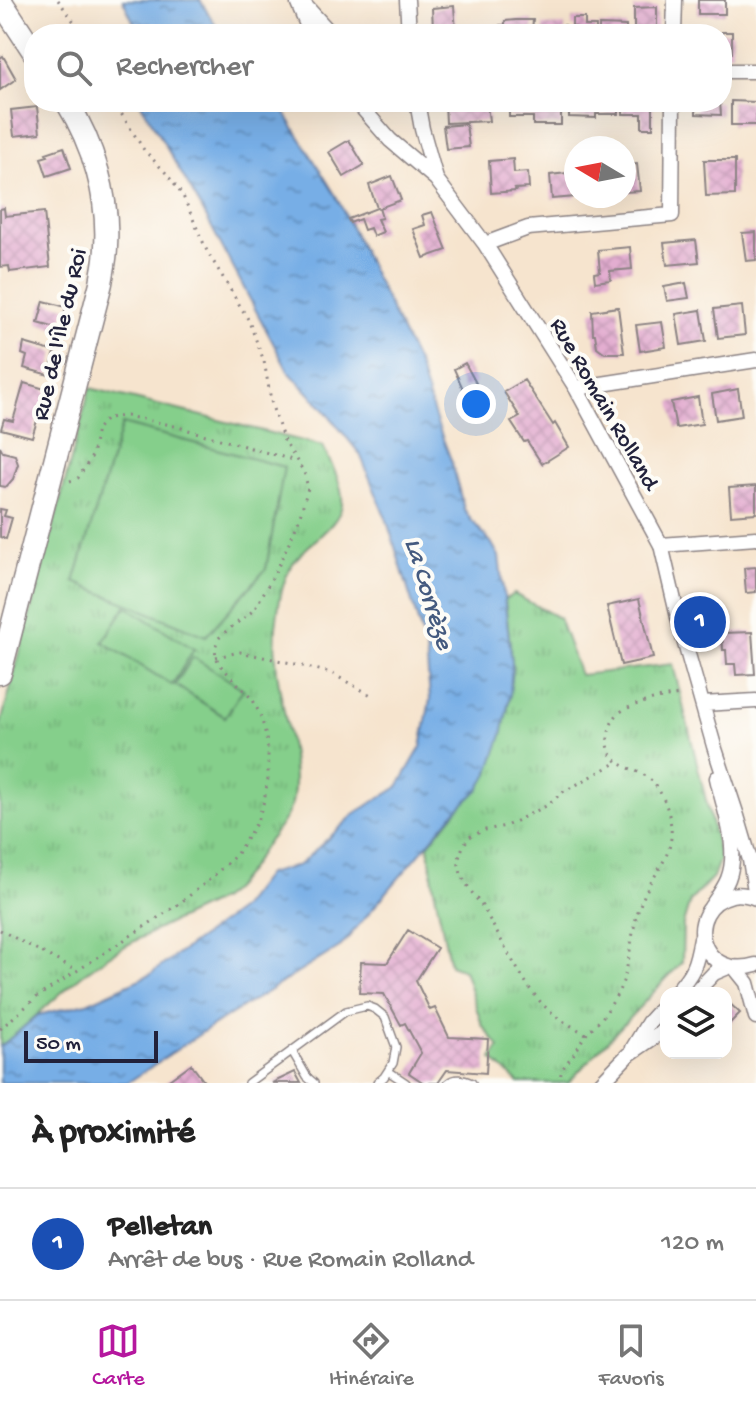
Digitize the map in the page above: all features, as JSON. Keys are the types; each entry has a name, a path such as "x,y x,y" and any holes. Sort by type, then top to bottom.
{"main road":[{"path":"0,0 24,37"},
{"name":"Rue de l'Île du Roi","path":"0,673 101,283 106,247 105,213 94,161 72,112"}],"street":[{"path":"298,0 307,24"},
{"path":"298,0 321,24"},
{"path":"407,0 408,24"},
{"path":"674,24 675,0"},
{"path":"732,71 756,71"},
{"path":"368,112 390,140 436,179"},
{"name":"Rue Romain Rolland","path":"419,112 436,179 485,244 576,388 661,545 702,704 746,846 756,898"},
{"path":"485,244 528,228 672,215 673,112"},
{"path":"576,388 756,360"},
{"path":"661,545 756,538"},
{"path":"702,704 756,701"},
{"name":"Rue Romain Rolland","path":"702,934 704,919 727,882 733,862 729,829 715,772 714,746"},
{"path":"711,907 722,898 737,894 756,898"},
{"path":"702,934 714,960 731,968 747,983 756,1017"},
{"path":"680,987 696,964 702,934"},
{"path":"701,987 714,973 756,965"},
{"path":"628,1055 660,1010"},
{"path":"601,1083 628,1055 660,1033"}],"lane":[{"path":"248,1083 346,1011 367,1006 385,1017 396,1047 393,1063 377,1083"},
{"path":"292,1051 314,1083"},
{"path":"388,1071 406,1083"},
{"path":"448,1083 454,1079 472,1083"}],"path":[{"path":"58,0 76,24"},
{"path":"0,1029 37,997 176,906 208,881 236,855 257,822 268,779 265,732 253,700 220,665 215,648 218,639 254,610 298,522 308,488 304,472 284,441 272,406 264,361 248,319 207,251 183,196 144,150 120,112"},
{"path":"49,479 65,482 78,478 92,456 97,429 107,418 126,416 171,425 296,461"},
{"path":"216,657 240,652 291,663 331,673 371,695"},
{"path":"560,1083 562,1069 586,1034 600,1020 624,979 634,922 643,896 668,853 672,839 666,804 649,778 618,762 611,753 608,733 618,714 639,704 680,695 702,704"},
{"path":"586,1034 561,1020 530,989 461,874 458,861 469,837 506,826 546,806 563,792 618,762"},
{"path":"0,930 77,971"}],"green space":[{"path":"90,388 323,446 339,482 342,504 335,520 292,565 280,599 276,629 277,667 294,780 291,806 283,822 245,875 221,899 151,932 95,965 0,1047 0,727"},
{"path":"122,424 284,467 266,569 206,636 74,582"},
{"path":"514,594 559,618 580,675 673,664 720,858 713,877 690,901 683,924 682,962 568,1083 519,1083 492,1059 499,1047 482,1025 464,970 450,965 428,845 488,774 502,735 510,695 512,662 505,599"},
{"path":"126,606 194,649 172,685 103,642"},
{"path":"193,657 243,689 225,717 175,685"}],"water":[{"path":"123,0 200,0 215,24 134,24"},
{"name":"La Corrèze","path":"146,112 284,112 336,196 418,365 451,460 464,509 499,556 512,662 510,695 502,735 488,775 479,789 455,812 341,946 127,1083 0,1083 0,1047 38,1015 87,1003 149,975 239,910 267,874 299,865 357,812 398,787 421,747 430,700 426,648 387,521 360,454 288,371 202,209"}],"building":[{"path":"698,0 725,0 725,14 698,14"},
{"path":"454,6 455,24 433,24 432,8"},
{"path":"657,7 657,24 634,24 634,8"},
{"path":"572,18 585,18 585,24 572,24"},
{"path":"533,20 533,24 505,24 505,21"},
{"path":"3,56 16,79 0,90 0,58"},
{"path":"732,101 756,102 756,125 731,125"},
{"path":"24,108 24,112 38,112 40,133 14,136 11,110"},
{"path":"445,112 488,112 489,121 446,123"},
{"path":"509,112 561,112 561,125 533,125 533,117 509,117"},
{"path":"569,112 619,112 596,114 596,118 569,117"},
{"path":"653,112 653,128 642,128 642,114 623,114"},
{"path":"721,112 721,115 696,114"},
{"path":"466,124 469,147 446,149 443,126"},
{"path":"349,140 364,165 344,177 329,152"},
{"path":"64,147 71,168 47,176 41,158"},
{"path":"513,159 514,173 528,172 529,188 491,193 489,161"},
{"path":"704,160 735,160 735,195 706,196"},
{"path":"637,164 640,191 636,191"},
{"path":"564,173 564,198 552,199 550,175"},
{"path":"392,176 401,200 379,208 382,218 377,219 383,232 373,236 370,228 364,230 360,219 350,223 348,219 377,208 369,185"},
{"path":"4,208 5,216 44,212 50,267 10,272 9,266 0,267 0,209"},
{"path":"432,212 447,250 424,258 413,229 425,225 422,215"},
{"path":"756,232 756,260 746,261 742,233"},
{"path":"696,240 699,262 667,265 664,243"},
{"path":"630,247 632,269 610,271 611,280 595,282 594,273 600,272 598,250"},
{"path":"686,283 689,298 667,301 664,287"},
{"path":"44,301 66,307 60,329 38,323"},
{"path":"742,306 745,335 718,338 714,309"},
{"path":"618,307 624,353 605,353 597,347 592,311"},
{"path":"701,310 706,341 681,345 676,314"},
{"path":"662,322 666,347 640,351 636,325"},
{"path":"24,343 55,352 49,375 24,368 27,356 22,354"},
{"path":"465,363 476,383 463,389 454,369"},
{"path":"524,380 569,447 542,464 511,422 520,417 504,392"},
{"path":"24,383 49,392 43,415 39,414 32,437 1,429 4,419 13,421"},
{"path":"738,389 742,416 716,420 712,394"},
{"path":"698,397 702,424 676,428 671,402"},
{"path":"0,446 3,452 15,455 18,464 13,479 6,487 0,486"},
{"path":"756,486 756,513 731,515 729,488"},
{"path":"0,509 6,510 4,516 12,518 6,539 0,537"},
{"path":"756,567 756,592 746,593 744,568"},
{"path":"639,599 653,658 621,665 607,606"},
{"path":"752,632 755,674 736,675 735,664 727,664 722,633"},
{"path":"408,930 437,948 416,981 430,1010 435,1008 449,1037 488,1039 486,1073 447,1070 438,1083 424,1083 409,1073 421,1053 405,1023 401,1025 384,994 359,993 361,962 387,963"},
{"path":"732,1006 740,1013 732,1021"},
{"path":"191,1064 205,1083 165,1083"},
{"path":"295,1072 301,1083 272,1083"}],"place":[{"name":"Pelletan","path":"700,622"}]}
